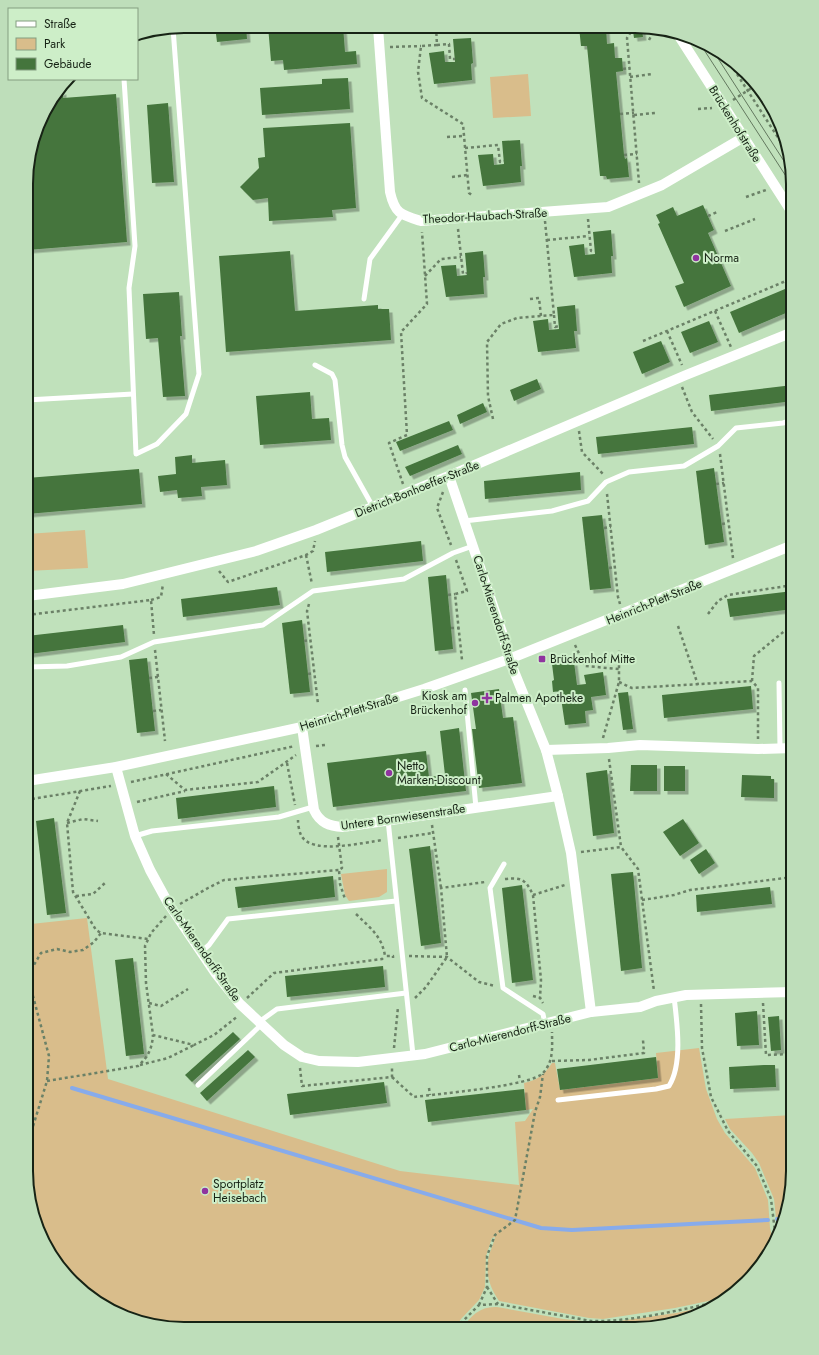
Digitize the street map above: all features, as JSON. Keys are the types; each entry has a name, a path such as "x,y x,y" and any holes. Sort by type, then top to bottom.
{"street":[{"path":"379,33 390,192 393,205 402,215"},
{"name":"Brückenhofstraße","path":"682,40 786,204"},
{"name":"Theodor-Haubach-Straße","path":"402,215 421,221 545,213 608,207 662,185 744,137"},
{"name":"Dietrich-Bonhoeffer-Straße","path":"33,595 123,584 256,551 316,530 449,476 786,335"},
{"name":"Carlo-Mierendorff-Straße","path":"449,476 509,659 546,750 571,853 591,1012"},
{"name":"Heinrich-Plett-Straße","path":"33,780 116,767 302,727 424,689 509,659 786,549"},
{"name":"Untere Bornwiesenstraße","path":"302,727 301,745 314,807 318,819 332,826 344,827 430,813 558,796"},
{"path":"546,750 640,745 758,749 786,748"},
{"name":"Carlo-Mierendorff-Straße","path":"116,767 135,836 150,870 168,903 240,1004 284,1045 302,1056 319,1061 358,1062 413,1055 591,1012 640,1007 656,1001 674,997 700,994 786,992"}],"lane":[{"path":"124,80 135,246 129,288 136,454 157,444 186,414 198,374 173,33"},
{"path":"364,299 370,259 402,215"},
{"path":"315,365 332,374 335,380 344,451 373,507"},
{"path":"33,400 133,394"},
{"path":"464,521 552,511 588,501 606,482 629,472 684,466 718,446 736,428 786,422"},
{"path":"33,667 67,666 121,657 154,642 263,625 313,591 404,579 453,553 473,546"},
{"path":"779,684 780,748"},
{"path":"465,690 476,808"},
{"path":"135,836 152,831 279,817 314,807"},
{"path":"388,820 413,1055"},
{"path":"504,864 490,888 503,988 543,1014 548,1023"},
{"path":"202,951 209,945 228,919 396,900"},
{"path":"198,1085 260,1023 277,1009 406,993"},
{"path":"558,1100 656,1089 669,1086 672,1080 679,1041 674,997"}],"path":[{"path":"436,33 437,45"},
{"path":"630,33 627,38 640,195"},
{"path":"649,40 652,34"},
{"path":"380,48 449,44 450,59 455,59"},
{"path":"421,46 418,72 422,98 463,124 469,193 473,196"},
{"path":"623,69 630,68"},
{"path":"734,69 779,140"},
{"path":"630,77 652,74"},
{"path":"748,91 753,89"},
{"path":"620,114 655,113"},
{"path":"447,138 464,136"},
{"path":"465,148 498,145 500,162 504,161"},
{"path":"624,156 636,154"},
{"path":"452,177 467,175"},
{"path":"746,197 774,186"},
{"path":"587,209 591,252 595,251"},
{"path":"708,216 717,212"},
{"path":"545,213 555,327 559,326"},
{"path":"457,219 462,274 467,273"},
{"path":"724,231 755,219"},
{"path":"407,493 389,443 407,435 402,332 426,304 421,221"},
{"path":"547,240 590,236"},
{"path":"425,276 441,259 461,257"},
{"path":"643,341 786,281"},
{"path":"530,299 539,298 541,316"},
{"path":"715,311 735,355"},
{"path":"493,419 488,396 487,342 501,324 517,318 554,315"},
{"path":"667,331 683,377 692,412 718,446 724,483 731,553 737,568"},
{"path":"576,422 582,452 604,474 618,597 624,614"},
{"path":"448,595 467,591 437,508 449,476"},
{"path":"716,484 724,483"},
{"path":"722,524 728,523"},
{"path":"604,528 611,527"},
{"path":"212,563 228,582 306,555 313,591 307,610 318,704"},
{"path":"608,568 615,567"},
{"path":"33,614 151,600 161,597 164,575"},
{"path":"708,614 718,601 728,595 786,585"},
{"path":"455,594 462,660"},
{"path":"151,600 165,741"},
{"path":"678,626 698,685"},
{"path":"451,628 459,628"},
{"path":"758,749 758,688 752,680 754,656 786,630"},
{"path":"571,635 585,666 619,669"},
{"path":"304,641 310,640"},
{"path":"619,650 619,682 604,748 621,847 638,869 656,1001"},
{"path":"308,674 314,673"},
{"path":"149,678 158,677"},
{"path":"619,682 632,688 698,685 752,680"},
{"path":"153,711 161,710"},
{"path":"33,799 120,785 166,773 301,745"},
{"path":"126,805 185,790 258,782 298,754 301,745"},
{"path":"166,773 185,790"},
{"path":"80,791 67,824 73,892 96,930 102,934 148,939"},
{"path":"398,1017 426,987 447,957 441,888 430,813"},
{"path":"67,824 83,819 98,820"},
{"path":"571,853 621,847"},
{"path":"441,888 516,878 527,883 533,895 541,980 540,998 543,1004"},
{"path":"642,900 674,895 690,890 786,878"},
{"path":"533,895 575,882"},
{"path":"76,896 93,894 105,883"},
{"path":"33,968 42,953 56,949 70,952 84,950 102,934"},
{"path":"240,1004 274,973 382,959 385,956"},
{"path":"393,956 447,957 479,982 503,988"},
{"path":"149,1003 161,1006 188,989"},
{"path":"762,993 766,1056 786,1055"},
{"path":"526,994 540,998"},
{"path":"700,994 702,1048 711,1097 728,1131 757,1166 771,1199 775,1230"},
{"path":"33,995 49,1056 47,1081 33,1126"},
{"path":"462,1322 479,1305 487,1287 487,1256 495,1235 515,1220 535,1112 540,1097 543,1074 552,1061 548,1023"},
{"path":"138,1066 146,1059 152,1046 153,1036"},
{"path":"552,1061 589,1060 644,1053 643,1040"},
{"path":"47,1081 138,1066 168,1058 194,1045"},
{"path":"392,1077 414,1097 520,1081 535,1078 543,1074"},
{"path":"519,1075 520,1081"},
{"path":"466,1086 467,1090"},
{"path":"429,1088 430,1095"},
{"path":"487,1287 498,1304"},
{"path":"479,1305 498,1304 604,1322 675,1311 706,1304"}],"green space":[{"path":"528,74 531,116 493,118 490,77"},
{"path":"85,530 88,568 33,571 33,534"},
{"path":"387,869 387,892 379,897 349,901 345,895 341,874"},
{"path":"87,918 108,1079 400,1171 519,1185 515,1122 525,1121 533,1109 526,1110 524,1083 540,1076 552,1063 555,1063 560,1090 658,1078 656,1053 699,1048 706,1089 717,1119 725,1133 755,1168 768,1200 772,1235 761,1255 749,1271 735,1285 715,1300 675,1308 603,1319 589,1318 499,1301 490,1285 487,1268 489,1255 495,1237 492,1238 486,1256 485,1287 479,1300 459,1322 174,1322 145,1317 126,1311 108,1302 84,1285 70,1271 53,1247 44,1229 34,1191 33,924"},
{"path":"786,1115 786,1181 783,1201 777,1224 774,1199 759,1163 730,1129 725,1119"},
{"path":"491,1307 563,1319 594,1322 467,1322 477,1312"},
{"path":"698,1308 674,1317 655,1321 611,1322 676,1313"}],"building":[{"path":"216,33 247,33 247,39 217,42"},
{"path":"269,33 344,33 345,52 356,51 357,64 284,70 283,60 271,61"},
{"path":"580,33 606,33 607,44 614,43 615,58 622,58 623,71 616,72 624,155 625,159 627,158 629,177 607,179 606,176 600,176 587,46 581,46"},
{"path":"633,33 642,33 643,37 634,38"},
{"path":"471,38 473,63 471,64 472,80 434,84 429,53 444,51 445,62 455,62 453,39"},
{"path":"348,78 350,109 262,115 260,88 322,84 322,79"},
{"path":"63,93 63,98 116,94 127,242 33,250 34,164 44,126 53,108"},
{"path":"168,103 174,182 152,183 147,105"},
{"path":"350,123 356,208 332,210 333,217 269,221 268,198 253,200 240,187 259,168 258,158 265,157 263,128"},
{"path":"520,140 522,166 520,166 521,182 483,186 478,155 493,154 494,165 504,164 502,141"},
{"name":"Norma","path":"703,205 714,230 708,233 731,286 684,307 675,286 684,283 658,224 660,223 656,215 673,207 677,216"},
{"path":"611,230 613,256 611,256 612,273 574,277 569,246 584,244 585,255 595,254 593,232"},
{"path":"290,251 295,311 378,305 378,309 389,309 391,340 226,352 219,256"},
{"path":"483,251 485,277 483,277 484,294 446,297 441,266 456,265 457,276 467,275 465,253"},
{"path":"785,289 786,313 739,333 730,312"},
{"path":"179,292 182,336 180,336 185,396 163,397 158,338 146,339 143,294"},
{"path":"575,305 577,331 574,331 576,348 538,352 533,321 548,319 549,330 559,329 557,307"},
{"path":"709,321 718,342 690,353 681,332"},
{"path":"661,341 670,362 642,374 633,352"},
{"path":"537,379 541,389 514,401 510,390"},
{"path":"786,386 786,402 711,411 709,395"},
{"path":"310,392 312,419 329,418 331,440 260,445 256,396"},
{"path":"483,403 487,412 460,424 457,415"},
{"path":"449,421 453,430 400,451 396,442"},
{"path":"692,427 694,444 598,454 596,437"},
{"path":"458,445 462,454 410,476 405,467"},
{"path":"192,455 192,463 225,460 227,485 201,487 202,496 178,498 177,490 160,492 158,476 176,474 175,457"},
{"path":"714,468 724,542 705,545 696,471"},
{"path":"139,469 142,504 33,513 33,478"},
{"path":"580,472 581,490 485,499 484,481"},
{"path":"602,515 611,588 590,590 582,517"},
{"path":"421,541 423,561 327,572 325,552"},
{"path":"446,575 453,649 435,651 428,577"},
{"path":"277,587 280,605 183,617 181,599"},
{"path":"786,592 786,610 730,617 727,599"},
{"path":"302,620 310,692 290,694 282,623"},
{"path":"123,625 125,642 33,654 33,635"},
{"path":"147,658 155,731 137,733 129,660"},
{"path":"574,662 577,685 586,684 584,675 603,672 606,695 591,697 593,710 585,711 586,723 565,725 560,691 553,692 552,681 554,680 552,664"},
{"path":"751,686 753,709 664,718 662,695"},
{"path":"499,689 503,718 513,717 522,783 479,788 472,729 476,729 471,693"},
{"path":"628,692 633,729 623,730 618,693"},
{"path":"459,728 466,791 333,807 327,763 426,751 429,777 445,775 440,731"},
{"path":"631,765 657,765 657,791 630,791"},
{"path":"664,766 685,766 685,791 664,791"},
{"path":"607,770 614,833 593,836 586,773"},
{"path":"742,775 771,776 771,779 774,779 774,798 741,797"},
{"path":"274,786 276,807 178,819 176,798"},
{"path":"54,818 66,913 47,915 36,821"},
{"path":"683,819 699,843 680,856 663,832"},
{"path":"430,846 441,943 421,946 409,849"},
{"path":"706,849 715,863 699,874 690,860"},
{"path":"633,872 642,968 621,971 611,874"},
{"path":"333,876 335,897 238,908 235,887"},
{"path":"522,885 533,980 512,983 502,888"},
{"path":"770,887 772,904 697,912 696,895"},
{"path":"133,958 144,1054 126,1056 115,960"},
{"path":"383,966 385,987 287,997 285,976"},
{"path":"757,1011 759,1045 737,1046 735,1013"},
{"path":"779,1016 781,1050 771,1051 768,1017"},
{"path":"233,1032 240,1039 192,1082 185,1075"},
{"path":"248,1050 255,1057 207,1101 200,1093"},
{"path":"656,1057 658,1078 560,1090 557,1069"},
{"path":"775,1065 776,1087 730,1089 729,1067"},
{"path":"384,1082 387,1103 290,1115 287,1094"},
{"path":"524,1089 526,1110 428,1122 425,1100"}],"waterway":[{"path":"72,1088 541,1228 572,1230 768,1220"}],"tram line":[{"path":"704,50 786,176"},
{"path":"717,57 785,162"}],"place":[{"name":"Norma","path":"696,258"},
{"name":"Brückenhof Mitte","path":"542,659"},
{"name":"Palmen Apotheke","path":"487,698"},
{"name":"Kiosk am Brückenhof","path":"475,703"},
{"name":"Netto Marken-Discount","path":"389,773"},
{"name":"Sportplatz Heisebach","path":"205,1191"}]}
